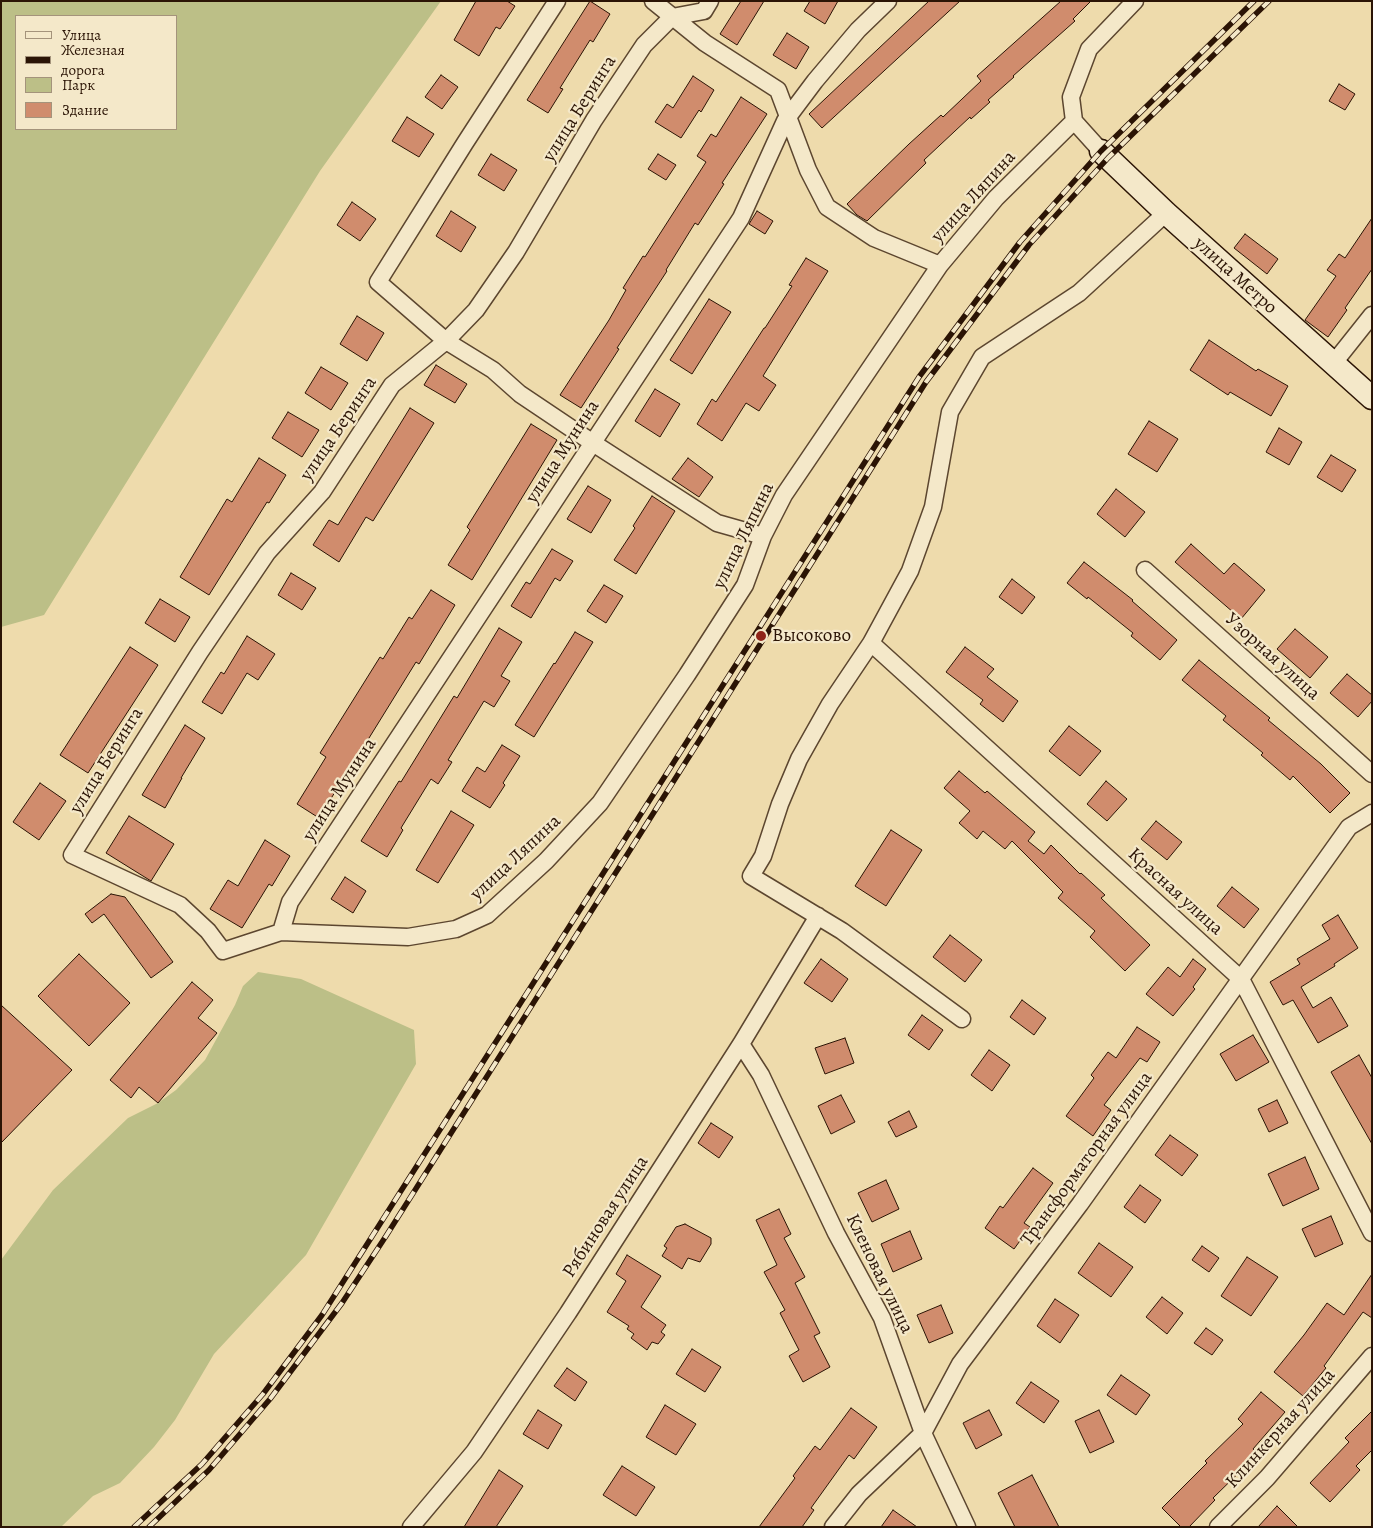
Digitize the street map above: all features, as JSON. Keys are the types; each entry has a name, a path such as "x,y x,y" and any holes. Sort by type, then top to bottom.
{"street":[{"path":"557,1 378,282 446,341 493,370 520,394 593,443 717,523 763,536"},
{"path":"653,1 705,43 778,90 808,170 827,207 874,238 940,265"},
{"path":"672,17 704,11 710,1"},
{"name":"улица Мунина","path":"281,932 290,902 741,218 789,116 815,81 858,30 888,1"},
{"path":"1101,151 1074,121 1071,97 1089,49 1135,1"},
{"name":"улица Беринга","path":"281,932 223,951 208,931 180,905 72,855 155,722 266,553 322,492 392,386 446,341 476,310 516,252 594,120 644,45 672,17"},
{"name":"улица Ляпина","path":"281,932 408,937 456,929 487,915 546,861 600,803 687,675 745,585 763,536 789,487 940,265 996,198 1074,121"},
{"name":"улица Метро","path":"1101,151 1166,213 1372,398"},
{"path":"962,1019 842,931 751,876 763,856 780,804 799,759 830,704 871,643 910,571 933,507 950,412 982,356 1079,293 1166,213"},
{"path":"1333,364 1372,315"},
{"name":"Узорная улица","path":"1146,570 1372,774"},
{"name":"Красная улица","path":"871,643 1241,979 1372,1233"},
{"name":"Трансформаторная улица","path":"833,1527 859,1494 923,1433 960,1364 1080,1204 1350,826 1372,813"},
{"name":"Рябиновая улица","path":"411,1527 474,1452 568,1313 741,1044 818,916"},
{"name":"Кленовая улица","path":"741,1044 761,1075 836,1233 882,1318 923,1433 967,1527"},
{"name":"Клинкерная улица","path":"1218,1527 1267,1478 1372,1356"}],"green space":[{"path":"1,1 441,1 320,171 44,615 1,627"},
{"path":"258,972 301,979 414,1030 416,1064 306,1255 214,1354 175,1420 154,1447 120,1483 93,1496 61,1527 1,1527 1,1260 53,1190 128,1118 158,1103 176,1090 205,1060 235,1005 243,986"}],"building":[{"path":"476,1 507,1 515,6 500,29 496,27 479,56 454,40"},
{"path":"590,1 610,14 593,42 590,40 560,88 563,89 548,113 527,100"},
{"path":"741,1 764,1 737,45 720,34"},
{"path":"810,1 838,1 825,24 804,11"},
{"path":"929,1 960,1 822,128 809,114"},
{"path":"1061,1 1091,1 1073,19 1075,21 988,100 990,102 971,119 970,117 924,160 926,163 867,221 857,215 847,204 909,144 941,115 943,117 981,81 977,76"},
{"path":"787,33 809,47 796,69 773,55"},
{"path":"441,75 458,87 442,109 425,97"},
{"path":"693,76 714,90 701,112 699,110 681,138 655,122 667,104 673,108"},
{"path":"1339,84 1355,94 1345,110 1329,101"},
{"path":"741,97 767,114 722,183 724,184 698,225 695,223 581,408 560,395 609,320 626,290 623,288 643,256 645,257 706,162 697,156 711,134 716,137"},
{"path":"407,117 434,134 419,157 392,141"},
{"path":"491,154 517,170 504,191 478,175"},
{"path":"658,154 676,165 666,180 648,169"},
{"path":"352,202 376,219 360,241 337,225"},
{"path":"451,211 476,227 461,252 436,236"},
{"path":"757,211 773,221 765,234 749,224"},
{"path":"1372,218 1372,269 1328,337 1305,320 1336,276 1327,270 1339,254 1345,258"},
{"path":"1245,234 1278,259 1267,274 1234,248"},
{"path":"806,258 828,271 763,376 776,385 759,411 746,403 722,441 697,424 712,399 716,402 765,328 792,286 789,285"},
{"path":"709,299 731,312 692,374 670,360"},
{"path":"357,316 384,333 367,361 340,344"},
{"path":"1209,340 1256,371 1258,369 1288,386 1271,416 1230,392 1228,395 1190,370"},
{"path":"436,365 467,384 455,403 424,385"},
{"path":"321,367 348,383 331,410 305,393"},
{"path":"655,389 680,404 660,437 635,421"},
{"path":"410,408 434,423 373,521 366,517 339,562 313,545 329,520 338,525"},
{"path":"288,412 319,430 302,457 272,438"},
{"path":"1149,421 1178,439 1157,472 1128,454"},
{"path":"531,424 557,440 472,580 448,565 470,530 467,527"},
{"path":"1279,428 1302,442 1289,465 1266,452"},
{"path":"1331,455 1356,470 1342,492 1317,477"},
{"path":"259,458 286,475 209,595 180,577 227,499 232,502"},
{"path":"688,458 713,477 699,497 672,479"},
{"path":"588,486 611,500 591,533 567,519"},
{"path":"1116,489 1145,512 1125,537 1097,514"},
{"path":"652,496 675,511 636,574 614,560 635,528 633,526"},
{"path":"1191,544 1224,574 1234,563 1265,590 1241,619 1175,562"},
{"path":"552,549 573,561 560,581 555,578 531,618 511,606 526,582 530,584"},
{"path":"1084,562 1133,600 1177,640 1160,660 1131,636 1133,633 1088,597 1087,599 1067,583"},
{"path":"291,573 316,588 302,610 278,595"},
{"path":"1012,579 1035,597 1022,614 999,597"},
{"path":"604,585 623,596 606,623 587,611"},
{"path":"431,590 455,605 419,664 416,662 361,751 365,754 353,774 348,771 319,818 297,804 326,757 320,753 380,657 383,659 409,617 412,619"},
{"path":"160,599 190,617 175,642 145,623"},
{"path":"499,628 522,642 501,676 510,681 494,707 484,701 448,760 452,762 438,784 431,779 401,828 403,830 387,857 361,841 399,781 401,782 454,696 457,698"},
{"path":"1295,629 1328,657 1310,678 1277,649"},
{"path":"575,632 593,642 534,737 515,725"},
{"path":"247,636 275,654 258,680 247,673 222,714 202,702 221,672 224,674"},
{"path":"130,647 158,665 88,773 60,755"},
{"path":"965,647 994,669 987,677 1018,701 1003,722 980,704 983,700 946,672"},
{"path":"1199,660 1270,718 1268,720 1321,764 1350,793 1330,813 1293,776 1290,780 1261,755 1263,753 1223,720 1226,716 1182,680"},
{"path":"1347,674 1372,695 1372,701 1358,717 1330,693"},
{"path":"185,725 205,738 165,808 142,795"},
{"path":"1069,726 1101,751 1080,776 1049,751"},
{"path":"502,745 520,756 490,808 462,791 477,767 485,772"},
{"path":"959,771 985,793 987,791 1035,832 1028,841 1044,854 1051,845 1080,874 1105,895 1101,898 1150,945 1125,971 1090,937 1095,931 1058,898 1063,892 1012,841 1005,849 983,831 977,839 959,823 970,811 944,788"},
{"path":"1106,781 1127,799 1107,821 1087,804"},
{"path":"40,783 66,801 39,840 13,822"},
{"path":"451,811 474,825 438,883 416,870"},
{"path":"129,816 174,844 151,881 106,853"},
{"path":"1156,821 1182,842 1167,860 1141,839"},
{"path":"891,830 922,850 886,906 855,886"},
{"path":"265,840 290,856 272,886 269,884 242,928 210,909 228,880 238,886"},
{"path":"345,877 366,891 353,913 331,899"},
{"path":"1232,887 1259,909 1244,928 1217,906"},
{"path":"111,894 125,897 173,962 151,978 104,914 92,923 85,914"},
{"path":"1338,915 1358,948 1334,964 1335,966 1301,987 1313,1008 1331,997 1348,1026 1318,1043 1293,1000 1283,1005 1270,982 1300,964 1297,959 1330,939 1322,925"},
{"path":"950,935 982,960 965,982 933,957"},
{"path":"79,954 130,1003 89,1046 38,996"},
{"path":"821,959 848,979 832,1002 804,983"},
{"path":"1193,959 1206,969 1193,987 1195,989 1173,1016 1146,994 1168,967 1180,977"},
{"path":"192,982 213,1000 198,1018 217,1033 158,1103 139,1087 131,1098 110,1080"},
{"path":"1022,1000 1046,1018 1034,1035 1010,1017"},
{"path":"1,1005 72,1070 1,1143"},
{"path":"922,1015 943,1030 929,1050 908,1035"},
{"path":"1137,1027 1160,1042 1147,1062 1140,1058 1104,1105 1111,1110 1093,1136 1066,1116 1094,1078 1091,1075 1108,1052 1116,1058"},
{"path":"1253,1035 1269,1062 1236,1081 1220,1054"},
{"path":"845,1038 854,1063 825,1074 815,1048"},
{"path":"989,1050 1010,1065 992,1091 971,1075"},
{"path":"1359,1055 1372,1078 1372,1144 1331,1072"},
{"path":"841,1095 855,1122 831,1134 818,1106"},
{"path":"1277,1100 1288,1123 1269,1132 1258,1109"},
{"path":"909,1111 917,1127 896,1137 888,1122"},
{"path":"711,1123 733,1137 719,1158 698,1143"},
{"path":"1170,1135 1198,1155 1182,1176 1155,1155"},
{"path":"1305,1157 1319,1189 1283,1206 1268,1174"},
{"path":"1033,1168 1053,1183 1024,1223 1030,1227 1014,1249 985,1228 1000,1206 1003,1208"},
{"path":"886,1180 899,1209 872,1222 858,1193"},
{"path":"1140,1185 1161,1200 1145,1223 1124,1207"},
{"path":"779,1209 791,1234 784,1238 805,1277 795,1283 820,1333 814,1336 830,1367 803,1382 789,1356 799,1350 780,1313 785,1310 764,1272 777,1265 756,1220"},
{"path":"1331,1216 1343,1244 1315,1257 1302,1229"},
{"path":"685,1224 711,1238 711,1244 700,1262 688,1258 682,1269 662,1256 667,1248 664,1246 676,1227"},
{"path":"910,1231 922,1259 893,1272 881,1244"},
{"path":"1099,1243 1133,1267 1111,1297 1078,1273"},
{"path":"1202,1246 1219,1258 1209,1272 1192,1260"},
{"path":"627,1255 661,1276 641,1307 666,1325 661,1332 665,1335 658,1344 652,1342 647,1350 631,1338 634,1334 627,1329 629,1326 607,1312 626,1281 616,1274"},
{"path":"1247,1257 1278,1277 1251,1316 1221,1296"},
{"path":"1372,1274 1372,1318 1363,1312 1324,1366 1326,1368 1303,1396 1274,1372 1327,1303 1344,1315"},
{"path":"1162,1297 1183,1313 1167,1334 1146,1317"},
{"path":"1055,1299 1079,1315 1060,1343 1037,1326"},
{"path":"941,1305 953,1333 929,1343 917,1315"},
{"path":"1206,1328 1223,1340 1212,1355 1194,1343"},
{"path":"692,1349 721,1367 705,1392 676,1374"},
{"path":"567,1368 587,1382 575,1401 554,1386"},
{"path":"1121,1375 1150,1395 1136,1415 1107,1395"},
{"path":"1031,1382 1059,1401 1044,1423 1016,1403"},
{"path":"1261,1392 1285,1412 1253,1449 1258,1454 1213,1498 1215,1500 1189,1527 1181,1527 1162,1508 1207,1463 1205,1461 1243,1424 1238,1419"},
{"path":"665,1405 696,1424 676,1455 646,1437"},
{"path":"851,1408 877,1427 854,1459 849,1455 811,1508 814,1510 802,1527 759,1527 795,1478 793,1476 815,1446 820,1450"},
{"path":"538,1410 562,1425 548,1449 523,1434"},
{"path":"989,1410 1002,1435 976,1449 963,1423"},
{"path":"1099,1410 1114,1442 1090,1453 1075,1421"},
{"path":"1372,1411 1372,1450 1356,1466 1360,1470 1330,1502 1310,1483 1349,1442 1345,1438"},
{"path":"622,1466 655,1487 636,1516 603,1495"},
{"path":"499,1470 523,1486 496,1527 464,1527"},
{"path":"1032,1475 1059,1527 1015,1527 998,1493"},
{"path":"1277,1506 1298,1527 1258,1527"},
{"path":"893,1510 917,1527 881,1527"}],"railway":[{"path":"134,1527 202,1464 263,1394 322,1315 919,377 1020,242 1101,151 1254,1"},
{"path":"149,1527 209,1470 270,1399 342,1303 926,382 1029,245 1108,158 1269,1"}],"place":[{"name":"Высоково","path":"761,636"}]}
